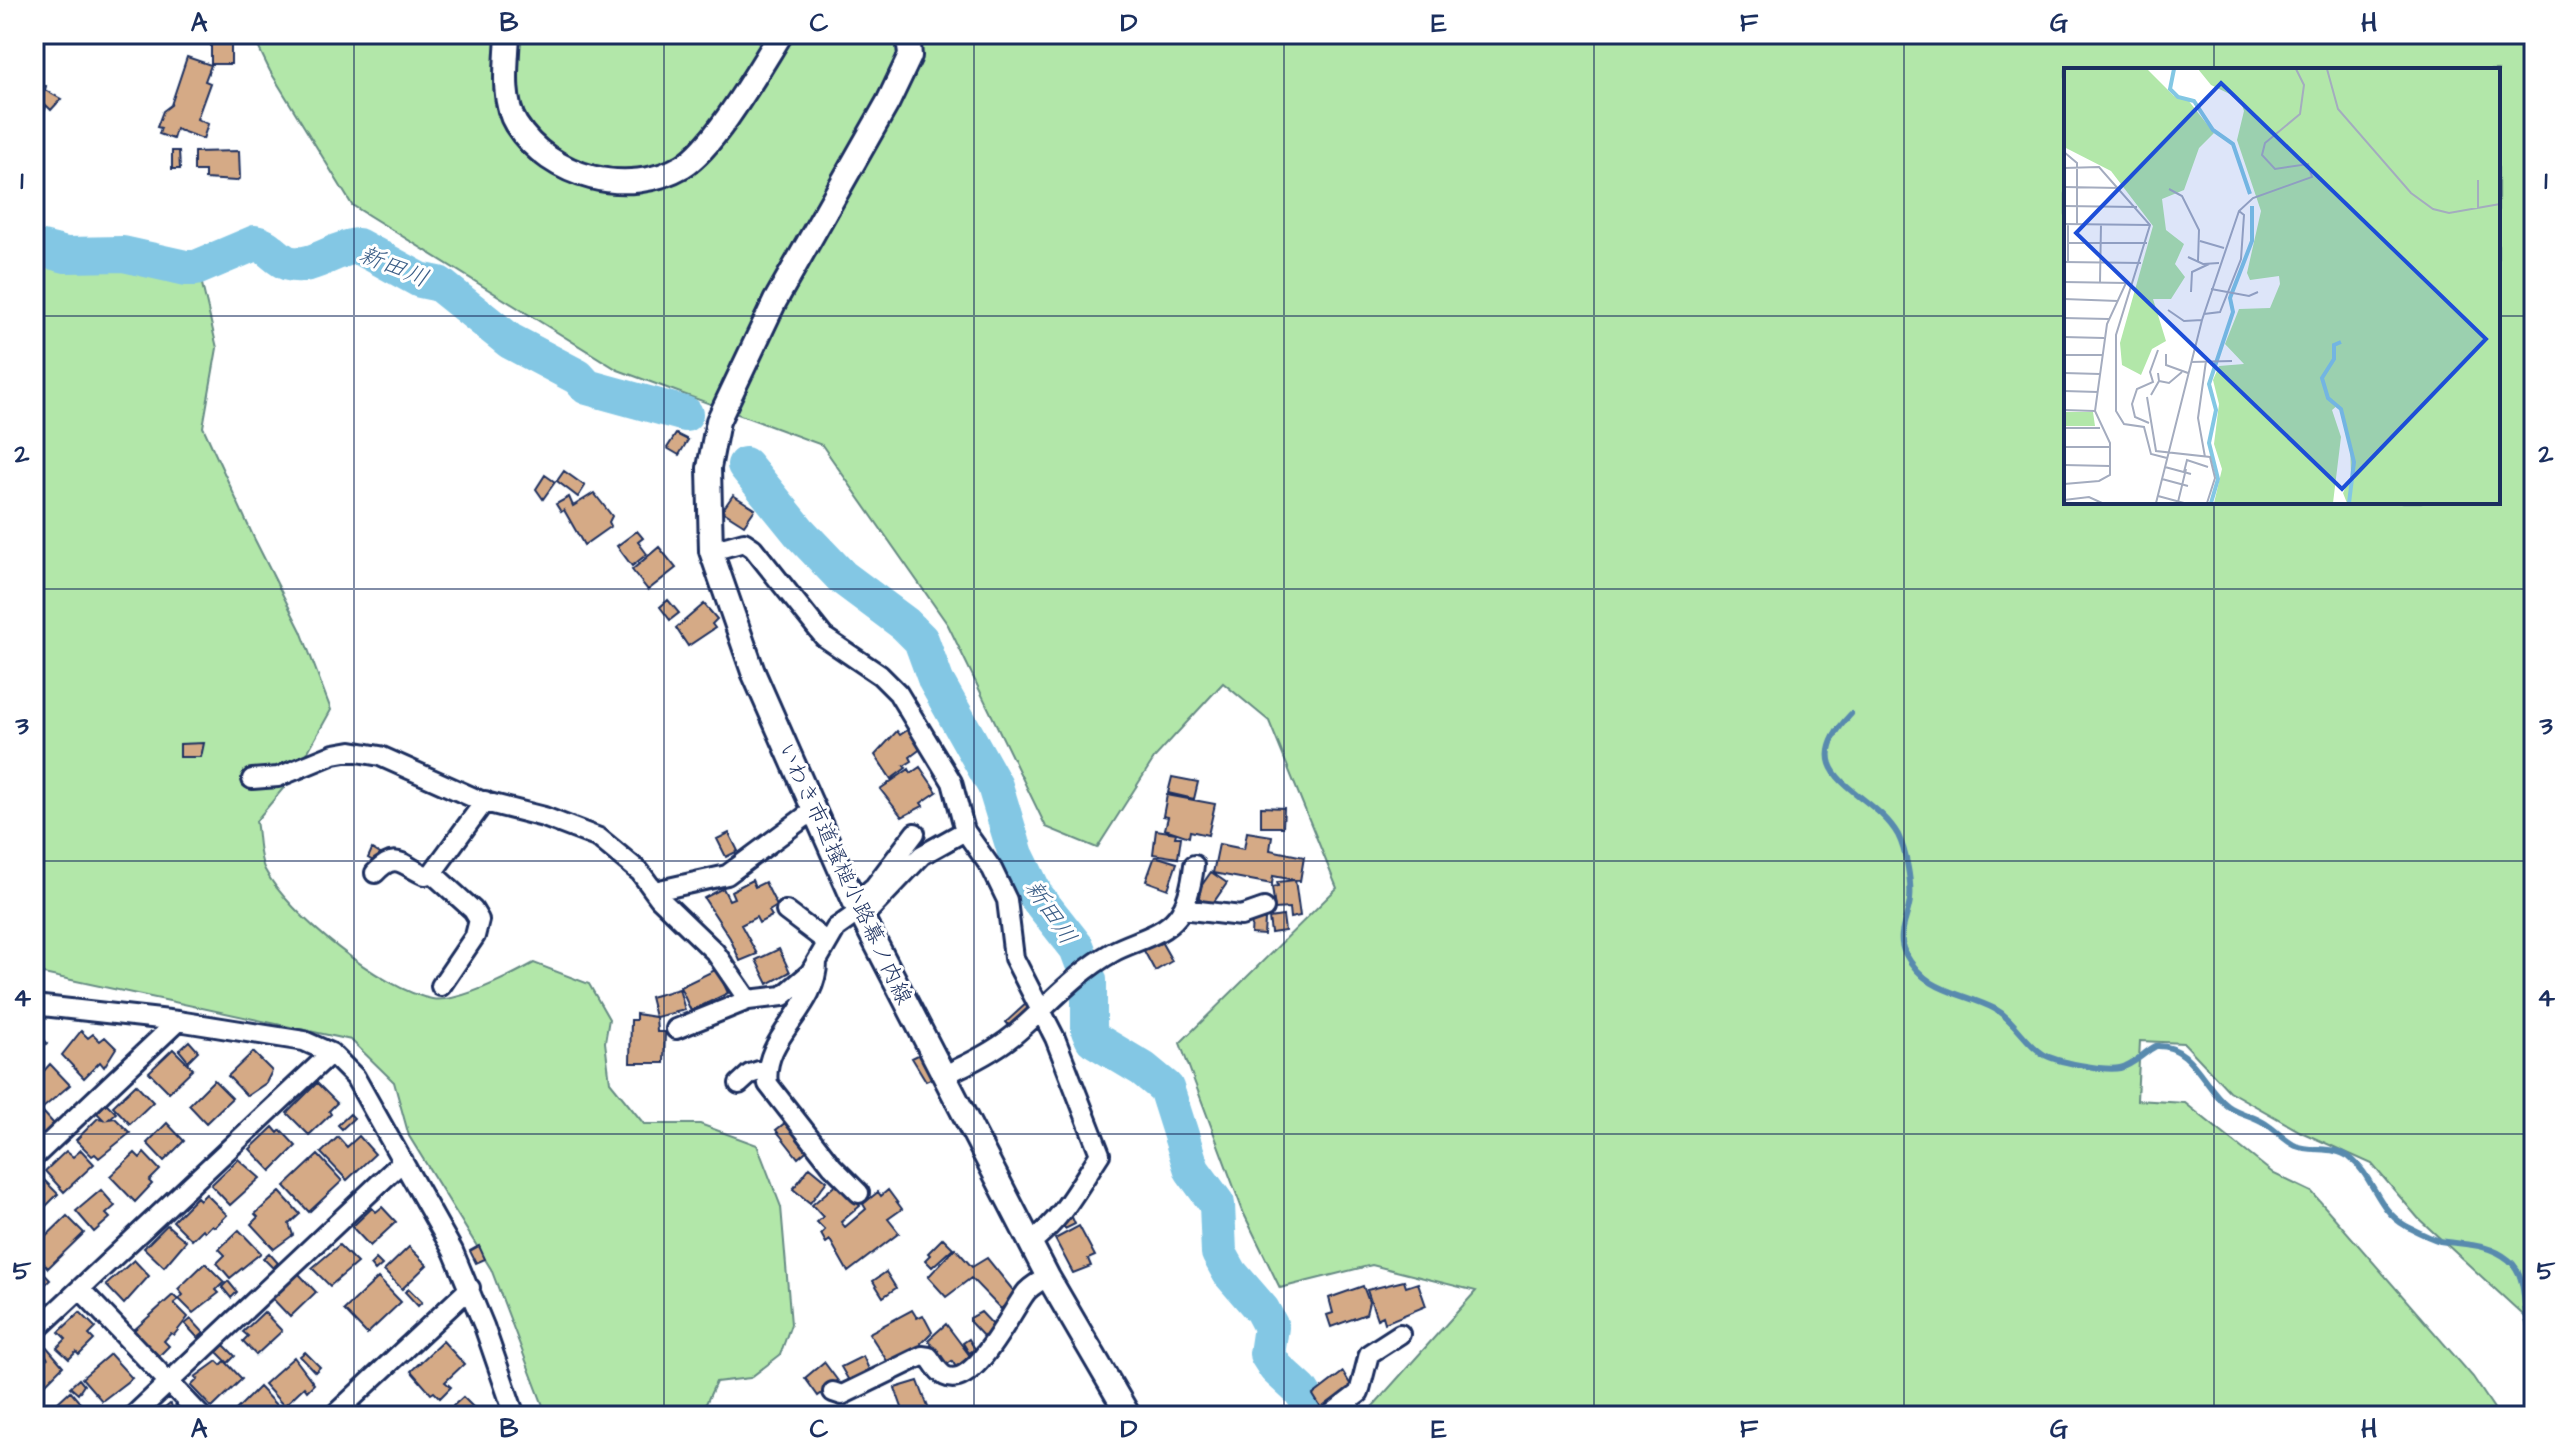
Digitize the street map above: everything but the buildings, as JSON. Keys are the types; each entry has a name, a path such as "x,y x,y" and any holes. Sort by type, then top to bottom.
{"street":[{"path":"508,34 507,85 515,123 553,163 592,179 634,182 684,165 722,125 781,34"},
{"name":"いわき市道搔槌小路幕ノ内線","path":"908,34 910,56 888,102 775,301 718,421 709,468 711,551 753,672 859,911 1048,1277 1129,1416"},
{"path":"711,551 744,542 753,548 824,637 880,675 898,693 952,782 965,831 992,869 1007,900 1014,958 1041,1011 1100,1154 1065,1209 1049,1229 1030,1243"},
{"path":"252,779 278,777 334,754 351,751 380,756 485,801 544,817 599,838 619,851 721,959 748,1000"},
{"path":"375,873 385,862 395,860 425,875 432,873 485,801"},
{"path":"655,891 727,875 814,810"},
{"path":"676,1029 748,1000 783,996 799,984 817,961 836,928 922,855 965,831"},
{"path":"859,911 915,833"},
{"path":"944,1075 972,1063 998,1046 1087,970 1112,953 1165,929 1182,909 1192,884 1194,865"},
{"path":"432,873 473,910 479,920 475,936 441,986"},
{"path":"1182,909 1241,916 1264,908"},
{"path":"786,911 827,942"},
{"path":"817,961 818,974 809,998 784,1032 768,1068 768,1084 832,1166 859,1193"},
{"path":"34,1005 178,1021 304,1041 331,1053 355,1077 470,1288 515,1416"},
{"path":"34,1157 178,1021"},
{"path":"34,1332 331,1053"},
{"path":"739,1084 750,1074 768,1068"},
{"path":"133,1416 403,1161"},
{"path":"833,1392 842,1395 922,1356 929,1357 943,1376 964,1372 993,1348 1026,1292 1048,1277"},
{"path":"333,1416 470,1288"},
{"path":"80,1289 201,1416"},
{"path":"1329,1416 1359,1393 1369,1354 1400,1334"}],"green space":[{"path":"252,34 2534,34 2534,1325 2418,1218 2372,1164 2301,1132 2229,1091 2184,1043 2140,1041 2137,1100 2185,1103 2274,1174 2312,1192 2473,1377 2499,1416 1364,1416 1476,1291 1372,1265 1280,1288 1244,1214 1180,1043 1337,888 1269,721 1223,683 1155,757 1097,848 1046,827 948,625 822,445 618,370 352,205 270,71"},
{"path":"34,259 159,272 202,284 217,348 203,427 301,631 331,710 296,773 256,821 263,865 277,888 338,948 411,993 432,999 455,997 534,963 589,984 609,1019 605,1042 610,1082 644,1124 700,1124 757,1145 781,1207 791,1324 780,1355 750,1378 716,1382 704,1408 709,1416 547,1416 491,1269 409,1136 394,1082 351,1040 34,972"}],"waterway":[{"name":"新田川","path":"34,247 66,255 123,254 196,268 255,243 284,261 297,264 306,264 358,246 420,280 439,284 510,341 578,377 587,387 685,414"},
{"name":"新田川","path":"745,465 800,533 842,577 905,624 921,640 936,681 995,786 1016,855 1036,896 1077,948 1089,980 1089,1031 1093,1039 1143,1069 1166,1088 1192,1170 1217,1204 1219,1253 1230,1273 1262,1310 1271,1327 1267,1354 1276,1368 1301,1391 1317,1416"},
{"path":"1851,714 1834,736 1829,753 1832,768 1842,781 1886,819 1898,835 1910,884 1910,900 1902,933 1903,946 1923,977 1945,990 1995,1009 2036,1049 2058,1060 2113,1069 2130,1064 2156,1046 2179,1052 2232,1109 2262,1121 2296,1146 2337,1151 2349,1157 2364,1173 2388,1211 2406,1226 2440,1241 2485,1248 2509,1260 2523,1286 2527,1318 2534,1338"}]}
